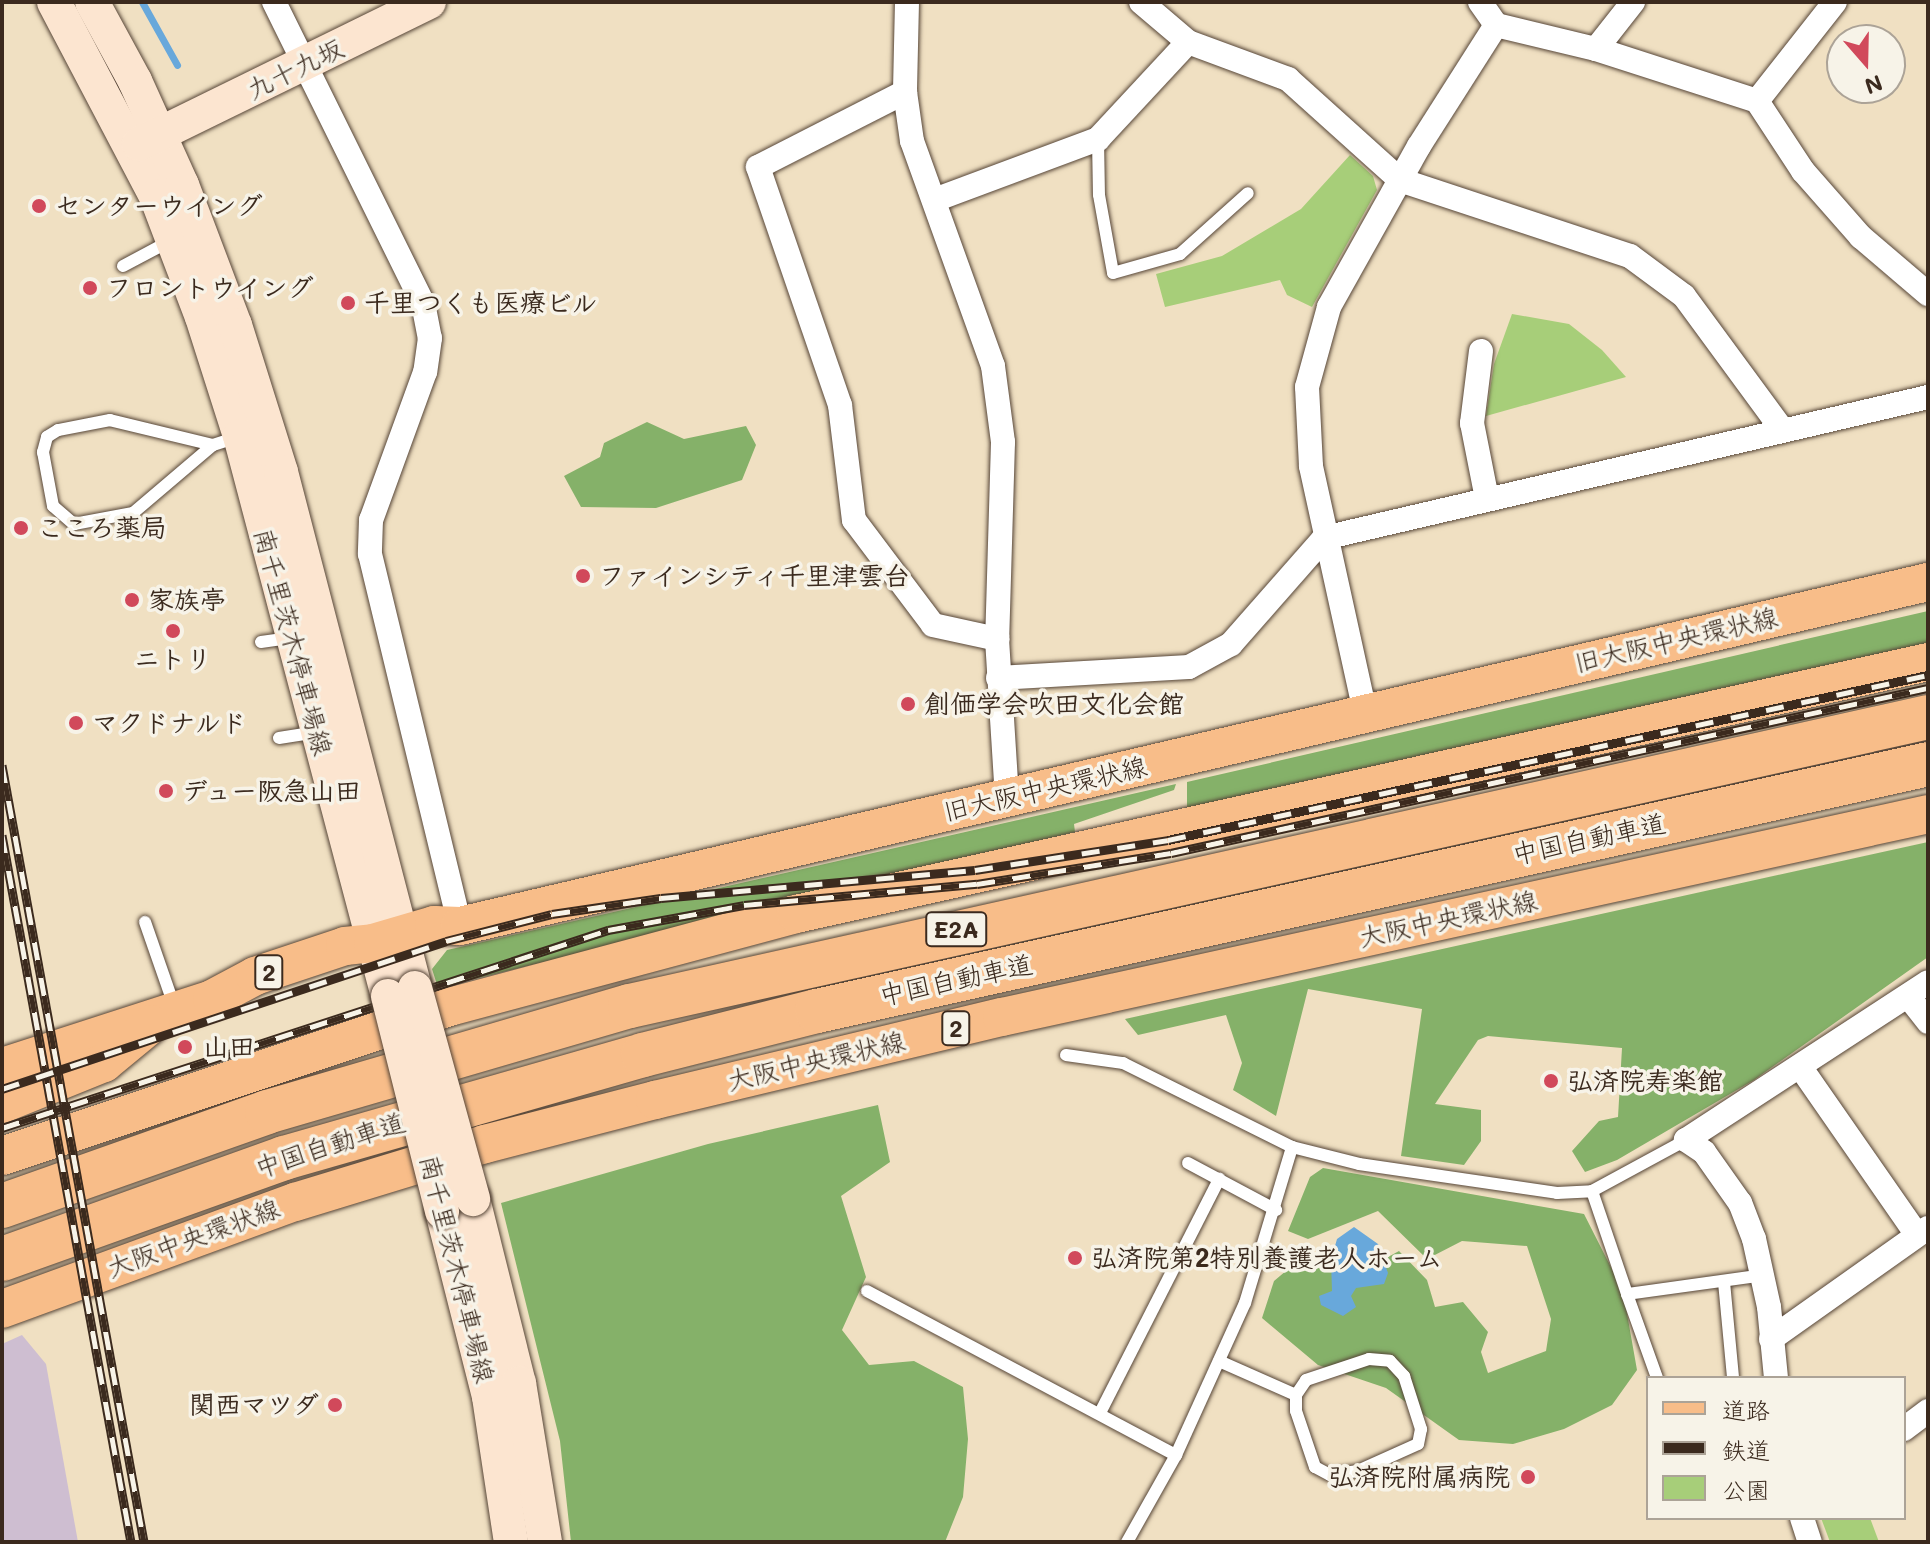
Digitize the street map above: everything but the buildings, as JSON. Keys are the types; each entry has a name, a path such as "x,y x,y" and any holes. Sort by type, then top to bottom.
{"highway":[{"name":"中国自動車道","path":"2,1206 267,1112 630,1006 1928,717"},
{"name":"中国自動車道","path":"2,1259 284,1158 643,1055 817,1011 1928,764"}],"main road":[{"name":"南千里茨木停車場線","path":"54,2 146,141 219,281 240,436 276,640 316,732 387,939"},
{"name":"南千里茨木停車場線","path":"92,2 146,141 173,239 240,436 387,939 458,1205 519,1383 545,1542"},
{"name":"九十九坂","path":"146,141 429,2"},
{"name":"旧大阪中央環状線","path":"2,1067 173,1012 270,971 345,946 387,939 434,925 460,926 1928,582"},
{"path":"2,1156 453,1006 796,914 1928,662"},
{"name":"大阪中央環状線","path":"2,1309 295,1202 485,1144 655,1100 988,1021 1928,814"},
{"name":"旧大阪中央環状線","path":"2,1104 104,1063 173,1012"},
{"name":"南千里茨木停車場線","path":"458,1205 511,1542"}],"street":[{"path":"274,2 423,303 430,338 425,372 371,520 370,554 460,926"},
{"path":"907,2 905,92 912,141 937,199 993,366 1003,442 997,639 1007,797"},
{"path":"1141,2 1188,42 1288,79 1400,180 1630,256 1684,296 1781,428"},
{"path":"1480,2 1496,25 1596,49 1757,101 1803,171 1861,237 1928,294"},
{"path":"1596,49 1633,2"},
{"path":"1757,101 1835,2"},
{"path":"1365,712 1324,538 1311,466 1307,387 1329,307 1400,180 1496,25"},
{"path":"937,199 1098,139 1188,42"},
{"path":"905,92 758,167 840,405 854,520 933,625 997,639"},
{"path":"1481,351 1472,423 1487,499"},
{"path":"998,678 1189,667 1231,644 1324,538 1781,428 1928,397"},
{"path":"1776,1376 1764,1275 1740,1203 1704,1152 1686,1140 1918,989 1928,1022"},
{"path":"1771,1339 1923,1232 1801,1068"},
{"path":"1906,1428 1928,1411"},
{"path":"1803,1520 1810,1542"}],"lane":[{"path":"1098,139 1099,195 1113,273 1180,254 1248,193"},
{"path":"123,266 173,239"},
{"path":"110,420 240,436 133,513 74,524 53,506 43,446 51,433 63,428 110,420"},
{"path":"279,738 316,732"},
{"path":"145,922 173,1012"},
{"path":"1066,1055 1123,1063 1292,1147 1359,1164 1557,1193 1592,1191 1686,1140"},
{"path":"1127,1542 1176,1455 1245,1303 1276,1210 1292,1147"},
{"path":"1188,1163 1276,1210"},
{"path":"1100,1413 1219,1179"},
{"path":"1592,1191 1656,1376"},
{"path":"1627,1294 1764,1275"},
{"path":"1724,1282 1733,1376"},
{"path":"867,1291 1176,1455"},
{"path":"1369,1359 1390,1361 1404,1376 1421,1429 1418,1444 1358,1471 1330,1475 1315,1467 1296,1411 1296,1395 1306,1380 1369,1359"},
{"path":"1219,1361 1296,1395"}],"shaded area":[{"path":"22,1335 46,1364 78,1542 2,1542 2,1344"}],"green space":[{"path":"1350,155 1373,176 1377,190 1312,307 1287,295 1280,280 1165,307 1156,274 1222,256 1301,209"},
{"path":"1512,314 1569,324 1602,350 1626,377 1486,416 1494,364"},
{"path":"647,422 684,439 746,426 756,445 742,480 656,508 581,507 564,476 600,457 604,443"},
{"path":"1928,611 1928,644 1187,808 1187,782"},
{"path":"1176,784 1174,790 1074,824 1075,832 438,988 432,969 447,950"},
{"path":"1928,842 1928,957 1754,1080 1617,1160 1585,1172 1572,1151 1599,1121 1618,1117 1622,1048 1488,1036 1478,1040 1435,1104 1481,1110 1481,1141 1464,1165 1401,1156 1422,1009 1308,989 1276,1116 1233,1090 1242,1063 1226,1015 1138,1035 1125,1019"},
{"path":"878,1105 890,1162 841,1196 866,1277 842,1330 869,1365 914,1361 963,1387 968,1439 963,1497 945,1542 571,1542 560,1441 501,1203 708,1144"},
{"path":"1323,1168 1584,1214 1623,1291 1637,1370 1612,1405 1564,1429 1513,1444 1459,1440 1386,1388 1318,1365 1262,1318 1274,1281 1299,1260 1355,1275 1399,1251 1427,1280 1435,1307 1463,1302 1488,1332 1481,1352 1488,1373 1546,1351 1551,1319 1527,1246 1462,1241 1427,1259 1378,1211 1308,1239 1288,1231 1310,1177"},
{"path":"1822,1520 1871,1520 1879,1542 1830,1542"}],"water":[{"path":"1354,1227 1378,1244 1388,1273 1384,1284 1356,1288 1351,1296 1356,1307 1343,1316 1321,1305 1319,1296 1332,1291 1331,1260 1337,1239"}],"waterway":[{"path":"142,2 177,65"}],"railway":[{"path":"2,1089 446,941 552,914 661,898 975,870 1168,840 1928,675"},
{"path":"2,1128 608,930 744,905 977,884 1171,853 1928,688"},
{"path":"2,765 144,1542"},
{"path":"2,835 131,1542"}],"place":[{"name":"センターウイング","path":"39,206"},
{"name":"フロントウイング","path":"90,288"},
{"name":"千里つくも医療ビル","path":"348,303"},
{"name":"こころ薬局","path":"21,528"},
{"name":"ファインシティ千里津雲台","path":"583,576"},
{"name":"家族亭","path":"132,600"},
{"name":"ニトリ","path":"173,631"},
{"name":"創価学会吹田文化会館","path":"908,704"},
{"name":"マクドナルド","path":"76,723"},
{"name":"デュー阪急山田","path":"166,791"},
{"name":"山田","path":"185,1047"},
{"name":"弘済院寿楽館","path":"1551,1081"},
{"name":"弘済院第2特別養護老人ホーム","path":"1075,1258"},
{"name":"関西マツダ","path":"335,1405"},
{"name":"弘済院附属病院","path":"1528,1477"}]}
